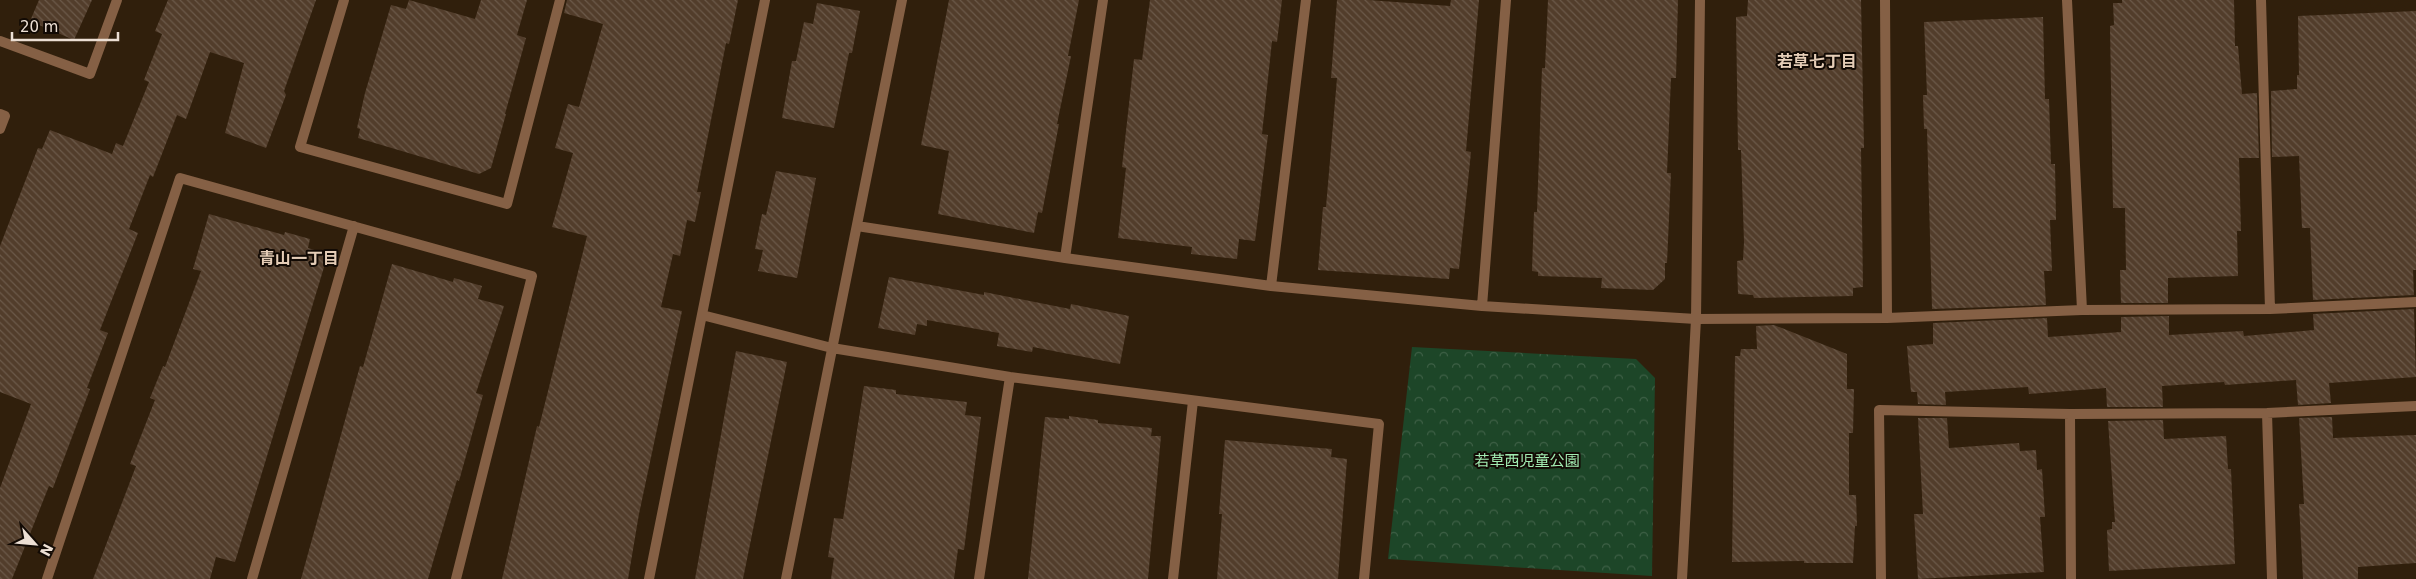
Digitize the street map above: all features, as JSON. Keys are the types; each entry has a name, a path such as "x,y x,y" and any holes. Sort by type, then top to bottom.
{"street":[{"path":"0,41 90,74 117,0"},
{"path":"344,0 300,147 507,204 560,0"},
{"path":"649,579 765,0"},
{"path":"786,579 902,0"},
{"path":"1065,258 1103,0"},
{"path":"1271,286 1306,0"},
{"path":"1482,306 1506,0"},
{"path":"1682,579 1696,319 1700,0"},
{"path":"1884,0 1888,318"},
{"path":"2067,0 2082,310"},
{"path":"2261,0 2270,309"},
{"path":"0,114 5,116 0,130"},
{"path":"47,579 180,178 532,276 456,579"},
{"path":"252,579 354,226"},
{"path":"857,226 1065,258 1271,286 1482,306 1696,319 1888,318 2082,310 2270,309 2416,302"},
{"path":"702,315 832,348 1010,377 1379,424 1364,579"},
{"path":"979,579 1010,377"},
{"path":"1173,579 1193,401"},
{"path":"1881,579 1879,410 2070,414 2267,413 2416,406"},
{"path":"2267,413 2272,579"},
{"path":"2070,414 2071,579"}],"green space":[{"name":"若草西児童公園","path":"1412,347 1636,359 1655,378 1652,576 1388,559"}],"building":[{"path":"39,0 92,0 74,40 30,21"},
{"path":"168,0 316,0 284,91 286,95 266,148 225,133 244,63 210,52 186,119 177,115 153,177 150,175 129,229 138,233 100,330 108,333 87,388 90,389 53,488 49,486 12,579 0,579 0,488 31,404 0,392 0,246 38,148 42,149 50,130 112,154 116,143 123,146 149,82 144,80 162,34 155,31"},
{"path":"409,0 475,19 481,0 527,0 517,35 526,38 506,114 491,168 479,174 358,138 360,129 357,128 365,93 391,5 406,9"},
{"path":"567,0 738,0 729,44 726,43 697,192 701,192 695,222 687,220 680,256 673,254 661,307 682,311 639,514 628,579 502,579 537,426 539,427 587,236 552,227 573,153 555,148 568,104 579,107 603,24 564,13"},
{"path":"949,0 1079,0 1068,56 1071,56 1042,213 1038,212 1034,233 938,214 949,151 921,145"},
{"path":"1150,0 1282,0 1277,42 1272,41 1262,134 1268,135 1255,241 1239,239 1237,259 1191,254 1192,247 1118,238 1126,168 1122,167 1134,59 1142,60"},
{"path":"1337,0 1368,0 1450,6 1451,0 1479,0 1466,151 1471,152 1459,269 1450,268 1449,279 1318,270 1323,207 1326,207 1337,78 1331,78"},
{"path":"1548,0 1678,0 1676,78 1671,78 1667,173 1671,173 1667,263 1665,263 1665,279 1653,290 1601,288 1602,278 1538,276 1538,272 1532,271 1534,212 1537,212 1542,68 1545,68"},
{"path":"1748,0 1861,0 1864,148 1861,148 1863,287 1853,288 1853,296 1754,298 1753,295 1738,294 1737,261 1743,260 1744,242 1741,150 1738,150 1736,17 1747,16"},
{"path":"2122,0 2234,0 2235,46 2238,46 2242,94 2257,93 2259,158 2239,158 2241,231 2237,231 2238,276 2168,278 2168,303 2121,303 2120,270 2126,270 2125,208 2113,208 2110,26 2114,25 2113,3 2122,3"},
{"path":"817,3 860,11 852,53 849,53 834,128 782,118 792,61 796,61 804,22 813,24"},
{"path":"2416,11 2416,270 2413,270 2414,295 2313,300 2310,228 2302,228 2299,156 2272,157 2271,91 2297,89 2297,75 2299,75 2298,16"},
{"path":"2043,17 2045,99 2049,99 2051,164 2055,164 2056,220 2050,220 2052,271 2044,271 2046,305 1932,309 1927,129 1924,129 1923,95 1927,95 1924,22"},
{"path":"776,171 816,178 797,278 758,271 763,250 755,249 762,214 766,215"},
{"path":"209,214 284,235 285,232 310,239 308,248 328,254 235,562 216,557 210,579 93,579 136,466 130,464 155,400 150,398 163,366 165,367 201,271 193,269"},
{"path":"392,264 453,282 454,278 482,286 478,299 504,306 476,393 483,395 459,481 457,480 428,579 301,579 360,366 363,367"},
{"path":"889,277 984,295 984,292 1070,309 1071,304 1129,316 1120,364 1033,347 1032,352 997,346 999,333 927,320 927,326 917,324 915,335 878,328"},
{"path":"2414,309 2416,377 2329,383 2331,403 2298,405 2296,380 2225,385 2224,382 2162,386 2163,407 2107,407 2106,388 2029,394 2028,387 1945,392 1946,405 1918,404 1917,392 1911,392 1907,346 1933,344 1933,323 2047,318 2048,337 2121,332 2121,317 2169,316 2169,335 2243,331 2244,336 2314,330 2313,314"},
{"path":"1774,325 1847,354 1847,389 1854,389 1853,433 1849,433 1849,495 1856,495 1857,526 1855,526 1853,563 1804,563 1804,561 1732,562 1735,356 1740,356 1741,349 1757,349 1756,326"},
{"path":"736,351 787,362 743,579 695,579"},
{"path":"864,386 896,390 896,394 967,402 965,415 981,417 964,550 958,549 954,579 831,579 834,558 828,557 834,518 843,519"},
{"path":"1069,416 1098,420 1098,423 1152,428 1151,436 1161,436 1148,579 1028,579 1045,417 1069,419"},
{"path":"2332,417 2333,438 2416,435 2416,563 2358,567 2358,579 2303,579 2299,504 2304,504 2299,418"},
{"path":"1918,418 1947,418 1949,448 2019,443 2020,451 2036,450 2037,470 2042,469 2045,517 2040,517 2044,572 1918,579 1914,514 1923,514"},
{"path":"2163,420 2164,439 2226,436 2228,469 2231,469 2235,564 2109,571 2107,530 2112,529 2112,522 2115,522 2108,421"},
{"path":"1225,440 1332,449 1331,457 1347,459 1338,579 1217,579 1222,514 1219,514"}],"district":[{"name":"若草七丁目","path":"1817,61"},
{"name":"青山一丁目","path":"299,258"}]}
